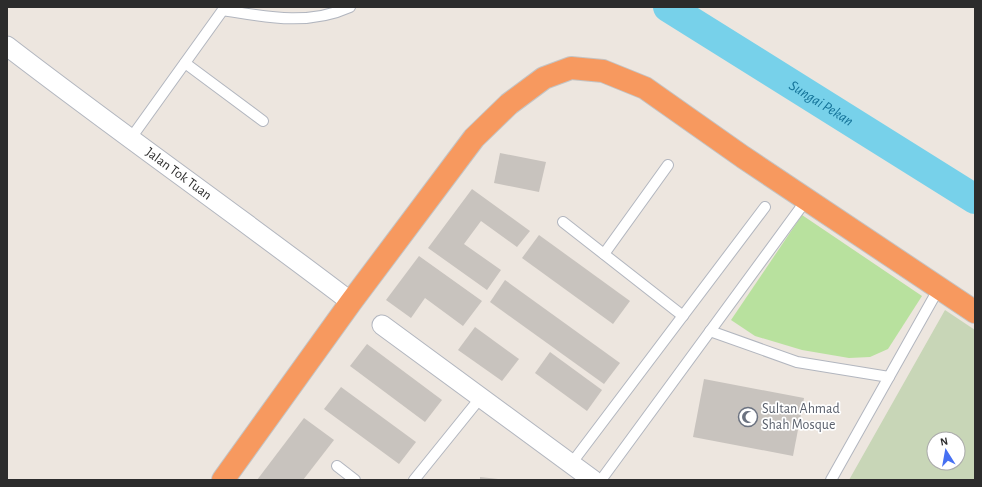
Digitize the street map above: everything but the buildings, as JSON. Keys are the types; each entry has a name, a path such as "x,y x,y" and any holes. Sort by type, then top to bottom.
{"highway":[{"path":"223,480 351,302 474,138 509,104 538,82 544,78 571,68 603,71 645,88 743,157 975,312"}],"street":[{"name":"Jalan Tok Tuan","path":"7,46 351,302"},
{"path":"382,325 593,480"}],"lane":[{"path":"130,138 224,9 279,19 295,19 315,17 350,7"},
{"path":"184,63 264,121"},
{"path":"604,254 668,165"},
{"path":"602,480 807,199"},
{"path":"571,464 765,207"},
{"path":"563,222 683,316"},
{"path":"831,480 939,288"},
{"path":"710,331 797,362 889,377"},
{"path":"414,480 481,398"},
{"path":"337,466 355,480"}],"green space":[{"path":"802,215 922,296 888,349 870,357 849,358 802,350 755,336 731,320"},
{"path":"945,310 975,330 975,480 849,480"}],"waterway":[{"name":"Sungai Pekan","path":"668,7 975,199"}],"place":[{"name":"Sultan Ahmad Shah Mosque","path":"748,417"}]}
